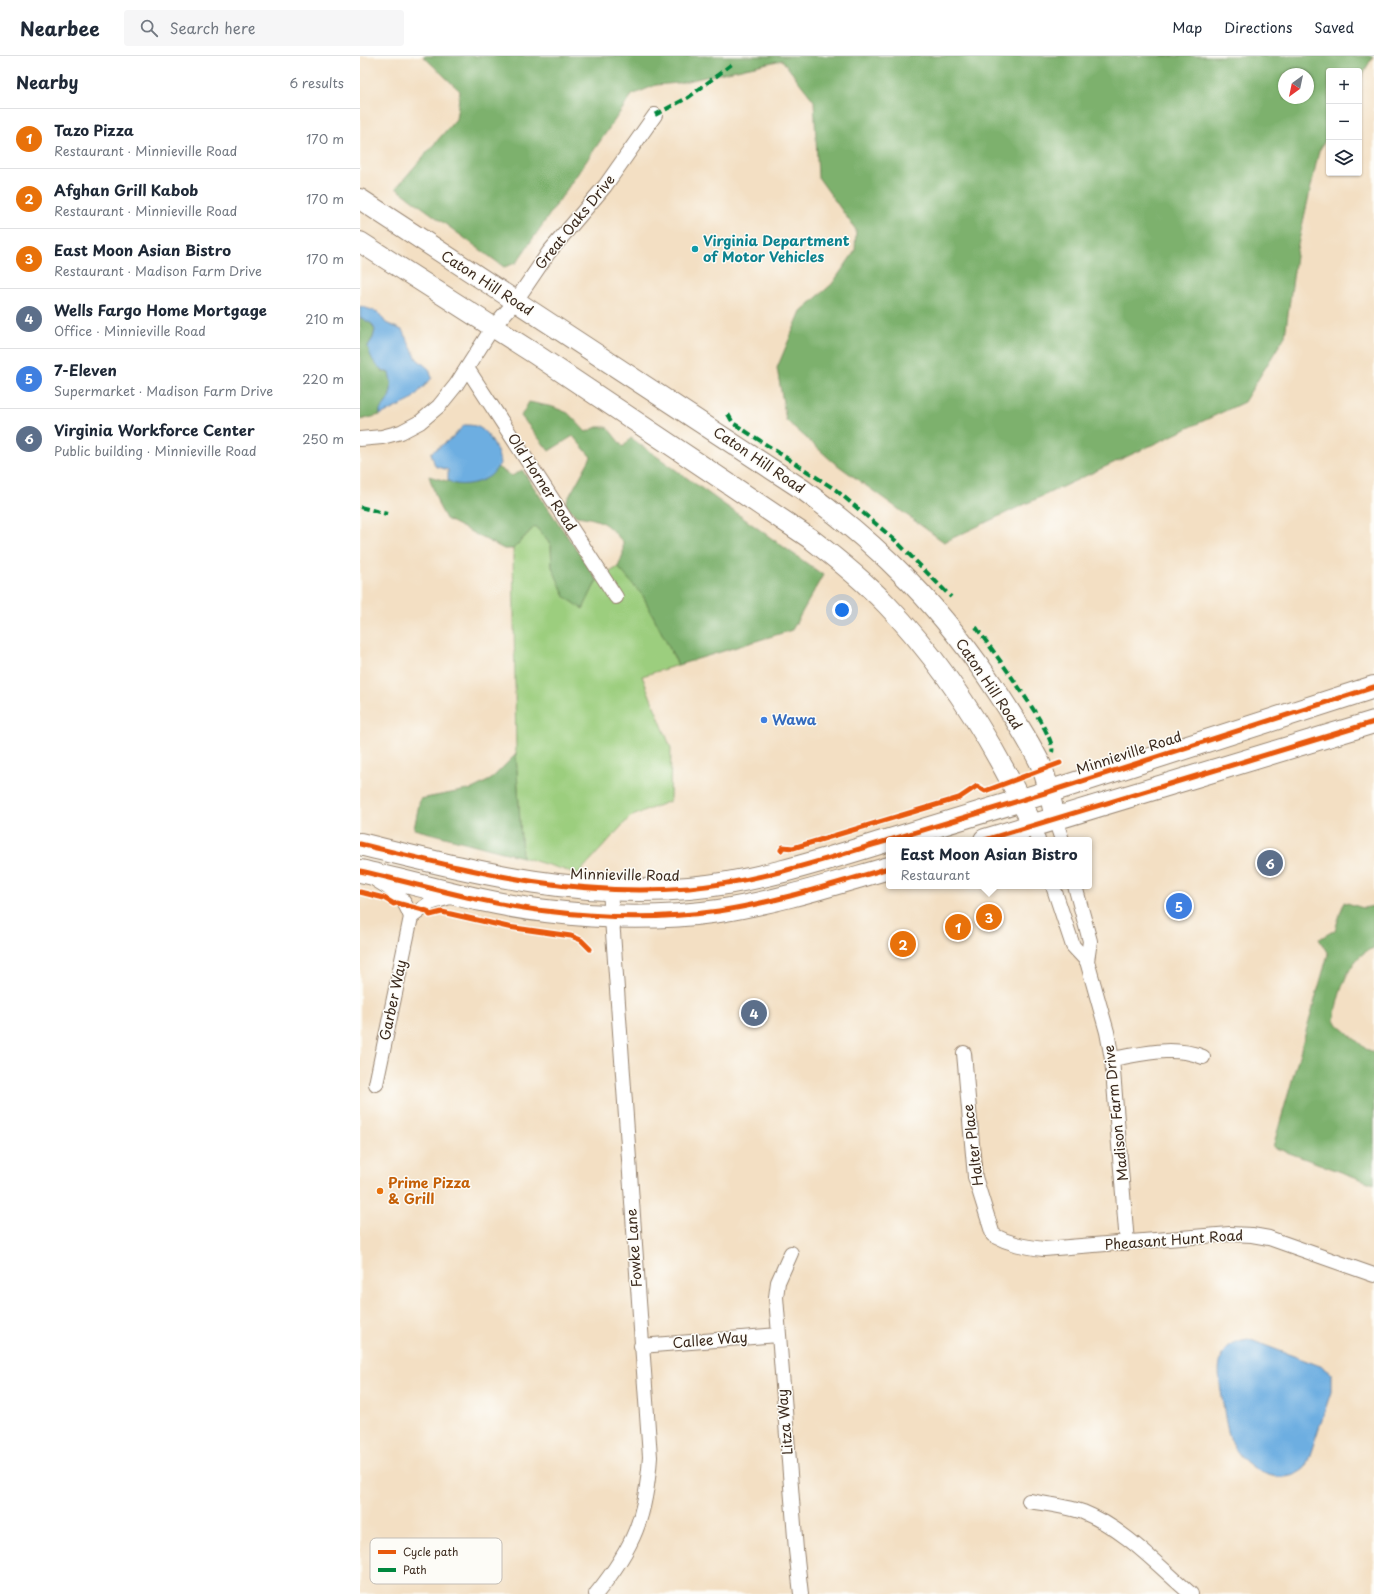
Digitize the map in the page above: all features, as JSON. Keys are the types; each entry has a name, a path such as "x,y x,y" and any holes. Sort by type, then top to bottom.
{"main road":[{"name":"Caton Hill Road","path":"360,199 802,489 839,516 874,545 913,584 938,612 983,670 1011,713 1040,764 1055,819"},
{"path":"360,242 493,327 811,539 846,567 886,604 932,656 957,691 983,732 1020,800 1035,833"},
{"name":"Minnieville Road","path":"899,837 1048,792 1374,687"},
{"path":"1006,837 1035,833 1055,819 1374,722"},
{"name":"Minnieville Road","path":"360,844 524,881 610,890 661,890 723,883 810,864 886,841"},
{"path":"360,871 459,894 545,911 611,915 676,914 718,911 805,892 886,869"}],"street":[{"name":"Great Oaks Drive","path":"360,439 390,436 414,426 439,406 467,368 493,327 515,302 549,252 605,186 655,115"},
{"name":"Old Horner Road","path":"467,368 616,597"},
{"path":"1055,819 1061,837"},
{"path":"360,871 396,892 405,902 411,917 430,903 459,894"},
{"name":"Madison Farm Drive","path":"1054,889 1073,946 1087,961"},
{"name":"Madison Farm Drive","path":"1076,889 1090,941 1087,961 1107,1032 1112,1060 1127,1243"},
{"name":"Fowke Lane","path":"596,1594 626,1552 642,1516 648,1487 650,1457 610,890"},
{"name":"Garber Way","path":"376,1084 411,917"},
{"path":"1112,1060 1164,1050 1190,1052 1203,1057"},
{"name":"Halter Place","path":"964,1053 975,1177 993,1235"},
{"name":"Pheasant Hunt Road","path":"993,1235 1006,1242 1024,1247 1044,1249 1230,1234 1252,1235 1269,1238 1374,1275"},
{"name":"Litza Way","path":"791,1253 778,1282 776,1297 801,1594"},
{"name":"Callee Way","path":"641,1346 778,1335"},
{"path":"1029,1501 1061,1506 1082,1512 1099,1520 1118,1531 1191,1594"}],"green space":[{"path":"423,56 1373,56 1362,76 1362,68 1326,68 1326,139 1319,151 1297,249 1285,336 1244,402 944,542 832,461 786,420 777,368 801,311 832,284 855,251 856,230 818,177 814,101 782,60 678,83 656,85 632,95 516,263 504,267 396,188 456,119 460,91"},
{"path":"360,317 372,324 375,330 373,338 368,346 382,371 389,373 391,389 387,401 380,410 380,415 360,420"},
{"path":"529,402 553,407 568,413 586,432 597,427 607,427 623,447 631,438 823,575 792,630 678,665 643,596 618,567 623,554 623,542 608,526 592,519 576,516 565,504 591,457 573,436 549,451 521,416"},
{"path":"497,467 512,476 522,470 597,580 583,609 565,597 552,567 551,545 535,526 513,549 504,549 446,519 439,506 429,476 456,483 474,482 483,480"},
{"path":"535,526 551,545 552,567 583,608 597,580 618,567 643,595 678,665 642,676 671,748 670,801 630,817 578,874 522,857 516,754 513,549"},
{"path":"516,754 522,857 414,829 420,799 472,789 490,780"},
{"path":"1344,902 1363,908 1374,906 1374,948 1365,952 1357,959 1345,978 1334,1021 1366,1049 1374,1052 1374,1184 1273,1147 1328,954 1319,939 1335,930"}],"water":[{"path":"360,306 378,312 386,323 402,330 417,359 429,369 432,378 410,401 380,415 380,410 387,401 391,389 389,373 381,369 370,355 368,346 373,338 375,330 372,324 360,317"},
{"path":"464,425 478,427 487,434 496,449 500,464 486,479 475,483 462,485 452,483 448,480 448,470 435,466 431,453 453,437"},
{"path":"1248,1339 1323,1367 1331,1373 1331,1392 1306,1467 1297,1474 1287,1477 1276,1477 1256,1469 1239,1454 1229,1435 1221,1394 1219,1373 1220,1363 1222,1355 1228,1347 1236,1342"}],"marked path":[{"path":"655,115 689,97 732,64"},
{"path":"728,414 733,423 836,490 896,541 951,597"},
{"path":"360,507 387,514"},
{"path":"976,627 1034,710 1051,743 1052,752"}],"cycle path":[{"path":"900,837 1048,792 1374,687"},
{"path":"995,837 1374,722"},
{"path":"781,850 783,847 793,848 959,798 977,786 985,791 1060,763"},
{"path":"360,844 442,864 523,880 563,886 646,890 689,888 740,881 790,869 886,841"},
{"path":"360,871 476,899 523,908 589,915 632,917 698,914 741,907 805,892 886,869"},
{"path":"360,892 384,898 394,904 397,903 427,911 430,915 442,912 508,927 571,936 581,940 590,949"}],"place":[{"name":"Virginia Department of Motor Vehicles","path":"695,249"},
{"name":"Wawa","path":"764,720"},
{"name":"Virginia Workforce Center","path":"1270,863"},
{"name":"7-Eleven","path":"1179,906"},
{"name":"East Moon Asian Bistro","path":"989,917"},
{"name":"Tazo Pizza","path":"958,927"},
{"name":"Afghan Grill Kabob","path":"903,944"},
{"name":"Wells Fargo Home Mortgage","path":"754,1013"},
{"name":"Prime Pizza & Grill","path":"380,1191"}]}
